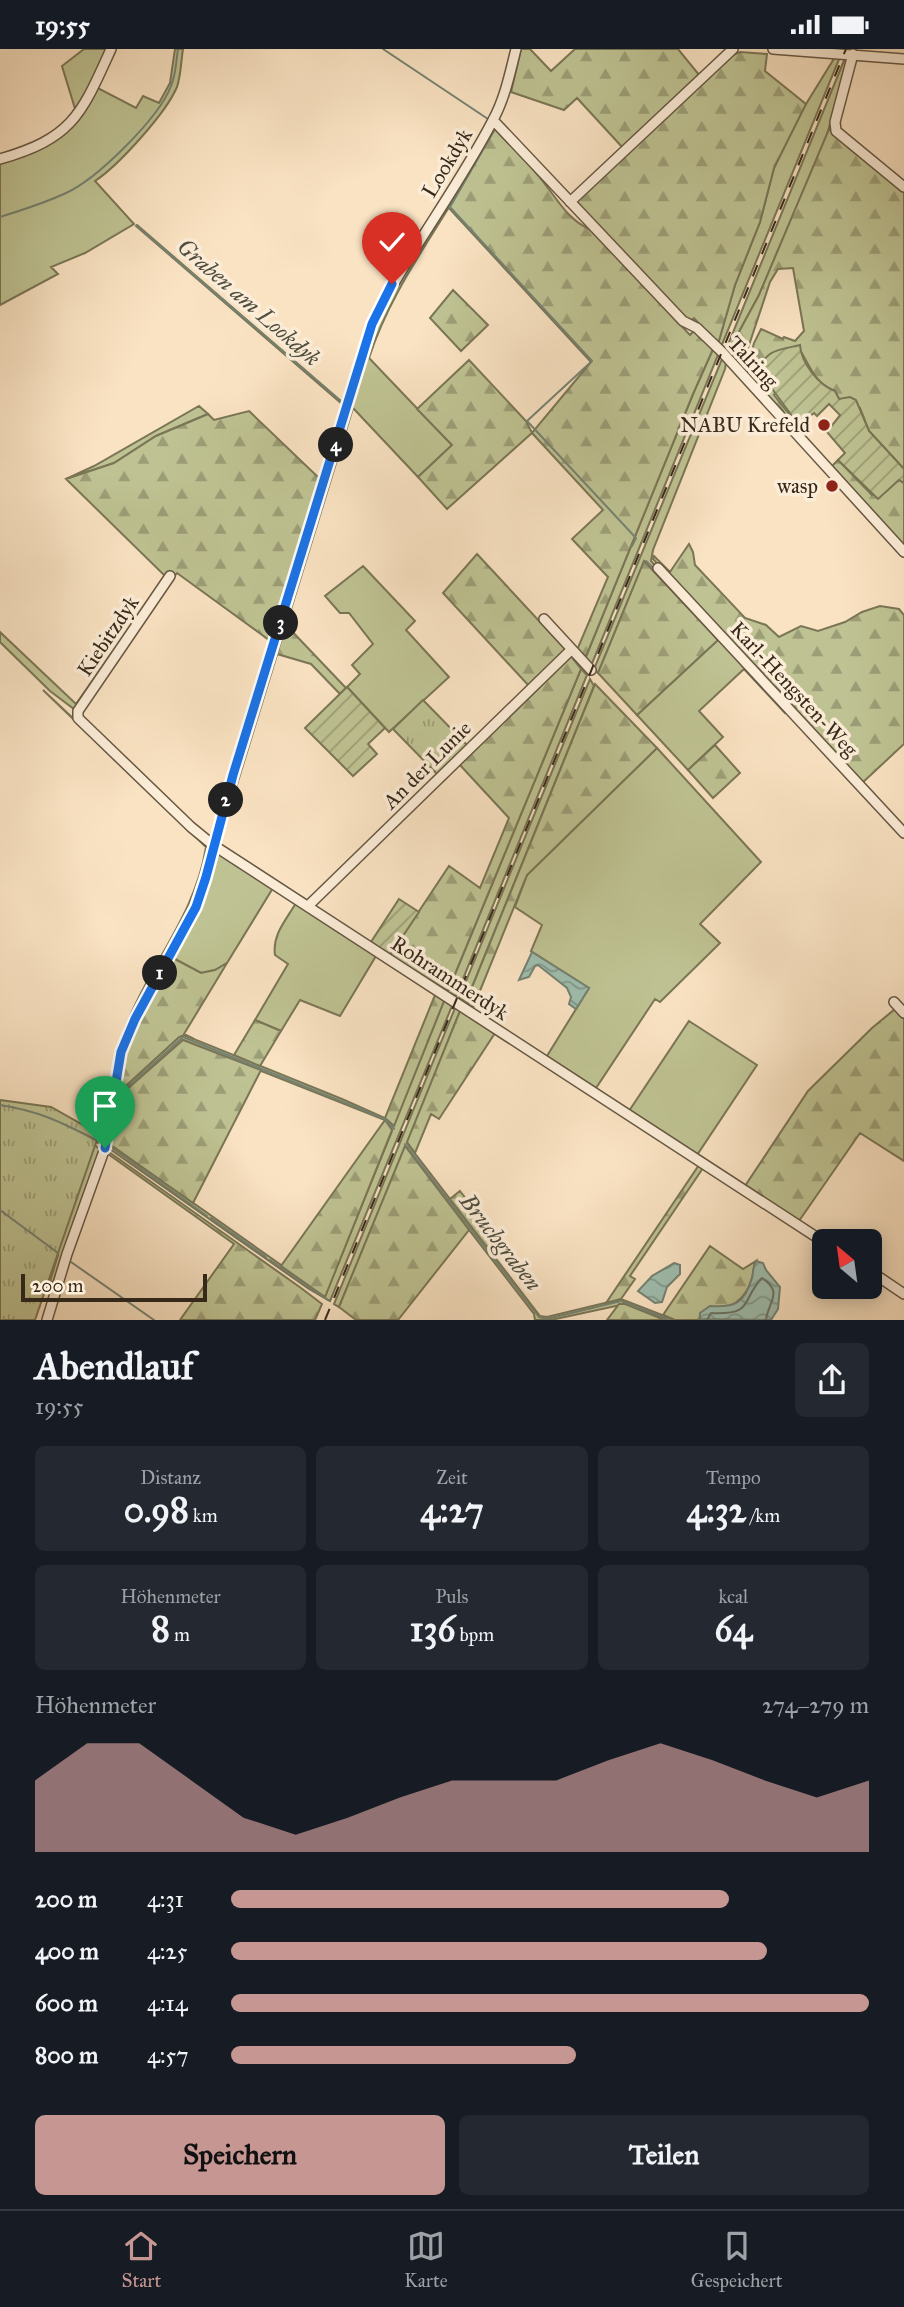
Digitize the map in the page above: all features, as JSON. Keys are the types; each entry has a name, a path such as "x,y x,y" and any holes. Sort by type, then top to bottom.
{"street":[{"path":"0,159 51,141 67,127 78,114 111,49"},
{"name":"Lookdyk","path":"47,1320 67,1254 105,1148 121,1052 135,1019 196,907 206,877 213,845 372,324 392,284 493,120 506,89 516,49"},
{"path":"570,202 733,49"},
{"path":"773,49 904,59"},
{"path":"853,54 835,122 836,131 904,187"},
{"name":"Talring","path":"493,120 683,321 697,328 722,352 904,552"},
{"name":"Karl-Hengsten-Weg","path":"658,568 904,833"},
{"name":"Kiebitzdyk","path":"78,718 78,711 170,576"},
{"path":"544,619 592,670"},
{"name":"An der Lunie","path":"308,906 571,650"},
{"name":"Rohrammerdyk","path":"78,718 213,845 812,1234"},
{"path":"894,1002 904,1013"},
{"path":"882,1279 904,1294"}],"green space":[{"path":"84,49 108,49 76,113 54,134 76,112 62,66"},
{"path":"175,49 183,49 177,87 171,98 141,138 95,181 134,224 85,253 51,267 58,274 0,305 0,162 37,150 62,136 77,120 96,87 136,108 143,96 159,103 170,83"},
{"path":"521,49 530,49 551,71 575,49 678,49 700,76 623,148 577,98 564,110 511,92"},
{"path":"740,52 767,54 765,71 806,104 774,168 760,222 735,285 718,344 694,318 689,322 575,202 733,55"},
{"path":"835,57 840,57 721,347 718,344 735,285 760,222 774,168 798,117"},
{"path":"845,58 849,58 826,138 759,295 727,354 725,352"},
{"path":"494,128 490,140 388,310 369,358 452,445 418,477 353,408 219,843 221,823 376,321 397,282 448,207"},
{"path":"495,129 532,168 567,213 590,229 690,335 695,330 713,349 585,659 577,650 608,577 572,539 603,510 532,433 591,362 449,208"},
{"path":"829,129 904,190 904,469 869,431 860,408 839,399 835,391 822,384 800,350 774,395 797,424 800,422 805,429 800,434 796,425 746,374 754,343 761,329 783,339 784,337 795,341 804,331 793,268 778,269 770,282 746,354 736,360 727,354 759,295"},
{"path":"137,225 342,402 368,321 391,276 394,279 378,305 260,683 256,682 342,404"},
{"path":"453,290 488,325 461,351 430,318"},
{"path":"800,345 807,365 822,384 835,391 839,399 850,397 856,400 869,431 904,469 904,483 899,480 878,499 838,460 845,453 827,432 840,415 829,404 817,416 814,413 809,417 810,424 805,429 798,424 759,371 769,354"},
{"path":"713,349 718,355 591,666 585,659"},
{"path":"722,359 726,363 725,369 651,561 787,711 785,713 744,669 699,711 723,737 688,770 637,715 718,640 644,562 598,673 594,669"},
{"path":"469,360 526,421 532,433 447,509 418,477 452,445 417,409"},
{"path":"199,406 208,414 156,436 114,463 66,479 94,466"},
{"path":"249,411 319,478 269,640 177,573 172,579 164,575 66,479 114,463 156,436 208,414 214,420"},
{"path":"838,460 872,495 899,480 904,483 904,546 831,467"},
{"path":"689,544 695,565 745,618 766,625 779,637 801,626 818,631 880,606 899,609 904,615 904,744 861,784 653,559 654,556 670,572"},
{"path":"477,554 566,650 529,686 443,593"},
{"path":"644,561 718,640 637,715 598,673"},
{"path":"363,566 415,621 406,630 449,677 389,732 347,687 360,674 352,665 373,644 349,613 340,613 325,596"},
{"path":"286,625 346,688 340,694 311,664 277,654"},
{"path":"0,632 76,704 113,651 112,657 74,709 50,691 0,642"},
{"path":"570,655 581,669 448,991 390,955 449,866 480,888 509,818 459,764"},
{"path":"581,669 587,675 456,996 448,992 446,995 390,955 448,991"},
{"path":"590,679 594,686 466,1002 459,998"},
{"path":"595,684 657,748 527,875 473,1008 466,1002"},
{"path":"347,687 385,728 368,744 377,754 353,776 305,728"},
{"path":"43,690 210,847 192,910 133,1016 103,1143 100,1144 51,1120 95,1133 98,1130 106,1102 109,1101 123,1032 193,894 206,847"},
{"path":"423,700 468,746 438,775 393,729"},
{"path":"715,745 740,773 713,798 688,770"},
{"path":"657,748 761,862 700,924 720,943 660,1002 655,999 596,1088 547,1056 589,988 531,951 542,925 515,907 527,875"},
{"path":"219,843 308,901 306,901"},
{"path":"220,854 445,998 444,1001 376,956 340,1016 300,1000 281,1031 255,1020 288,964 275,955 275,948 281,928 296,903 273,888 227,963 215,970 201,973 171,957 215,857"},
{"path":"399,899 419,912 390,955 371,942"},
{"path":"171,957 201,973 215,970 227,963 184,1034 194,1039 184,1035 179,1037 117,1094 124,1053 132,1030"},
{"path":"435,995 444,1001 394,1126 385,1118"},
{"path":"444,1001 452,1006 330,1301 110,1149 111,1145 325,1296 392,1131 385,1120 183,1040 117,1098 117,1094 184,1035 342,1099 385,1118 394,1125"},
{"path":"455,1008 460,1011 407,1143 540,1316 547,1317 621,1299 675,1320 665,1320 625,1304 551,1320 535,1320 534,1314 405,1147 339,1307 334,1304"},
{"path":"895,1009 904,1019 904,1161 860,1133 799,1221 745,1186 808,1091"},
{"path":"460,1011 495,1033 439,1119 431,1114 415,1153 407,1142"},
{"path":"255,1020 281,1031 260,1066 234,1055"},
{"path":"689,1021 757,1065 697,1155 629,1111"},
{"path":"183,1040 261,1070 193,1203 111,1145 109,1140 117,1098"},
{"path":"0,1100 51,1107 99,1134 35,1320 0,1320"},
{"path":"385,1120 392,1130 325,1297 281,1266"},
{"path":"94,1144 100,1150 55,1283 50,1281 58,1255 0,1212"},
{"path":"405,1146 469,1230 398,1320 356,1320 339,1307"},
{"path":"109,1152 322,1304 315,1320 180,1320 234,1244 108,1154"},
{"path":"699,1165 703,1168 630,1276 635,1279 621,1299 606,1303"},
{"path":"460,1191 497,1239 487,1247 450,1199"},
{"path":"710,1246 743,1269 756,1261 749,1287 732,1305 700,1319 702,1320 675,1320 663,1315"},
{"path":"619,1304 625,1304 665,1320 607,1320"}],"water":[{"path":"532,952 589,988 576,1009 569,1004 571,997 567,988 538,965 529,977 519,980"},
{"path":"756,1261 763,1263 780,1287 778,1309 771,1320 700,1319 700,1313 710,1306 732,1305 742,1298 753,1276"},
{"path":"674,1263 680,1265 680,1274 667,1287 662,1302 655,1303 638,1291 652,1276"}],"waterway":[{"path":"0,217 42,203 79,186 126,146 154,114 171,86 178,49"},
{"path":"383,49 488,119"},
{"path":"494,130 450,207 592,361 527,421 636,538 632,546"},
{"name":"Graben am Lookdyk","path":"137,226 342,402"},
{"path":"646,561 653,568"},
{"name":"Bruchgraben","path":"122,1092 183,1037 385,1119 394,1129"},
{"name":"Bruchgraben","path":"0,1105 50,1118 96,1140 107,1107"},
{"name":"Bruchgraben","path":"405,1144 539,1317 547,1319 621,1301 670,1320"},
{"path":"111,1147 207,1216"},
{"path":"0,1210 58,1253"},
{"path":"211,1218 266,1257"},
{"path":"270,1260 328,1300"},
{"path":"71,1262 154,1320"}],"railway":[{"path":"325,1320 846,49"}],"place":[{"name":"NABU Krefeld","path":"824,425"},
{"name":"wasp","path":"832,486"}],"route":[{"path":"105,1148 121,1052 135,1019 196,907 233,775 372,324 392,284"}]}
